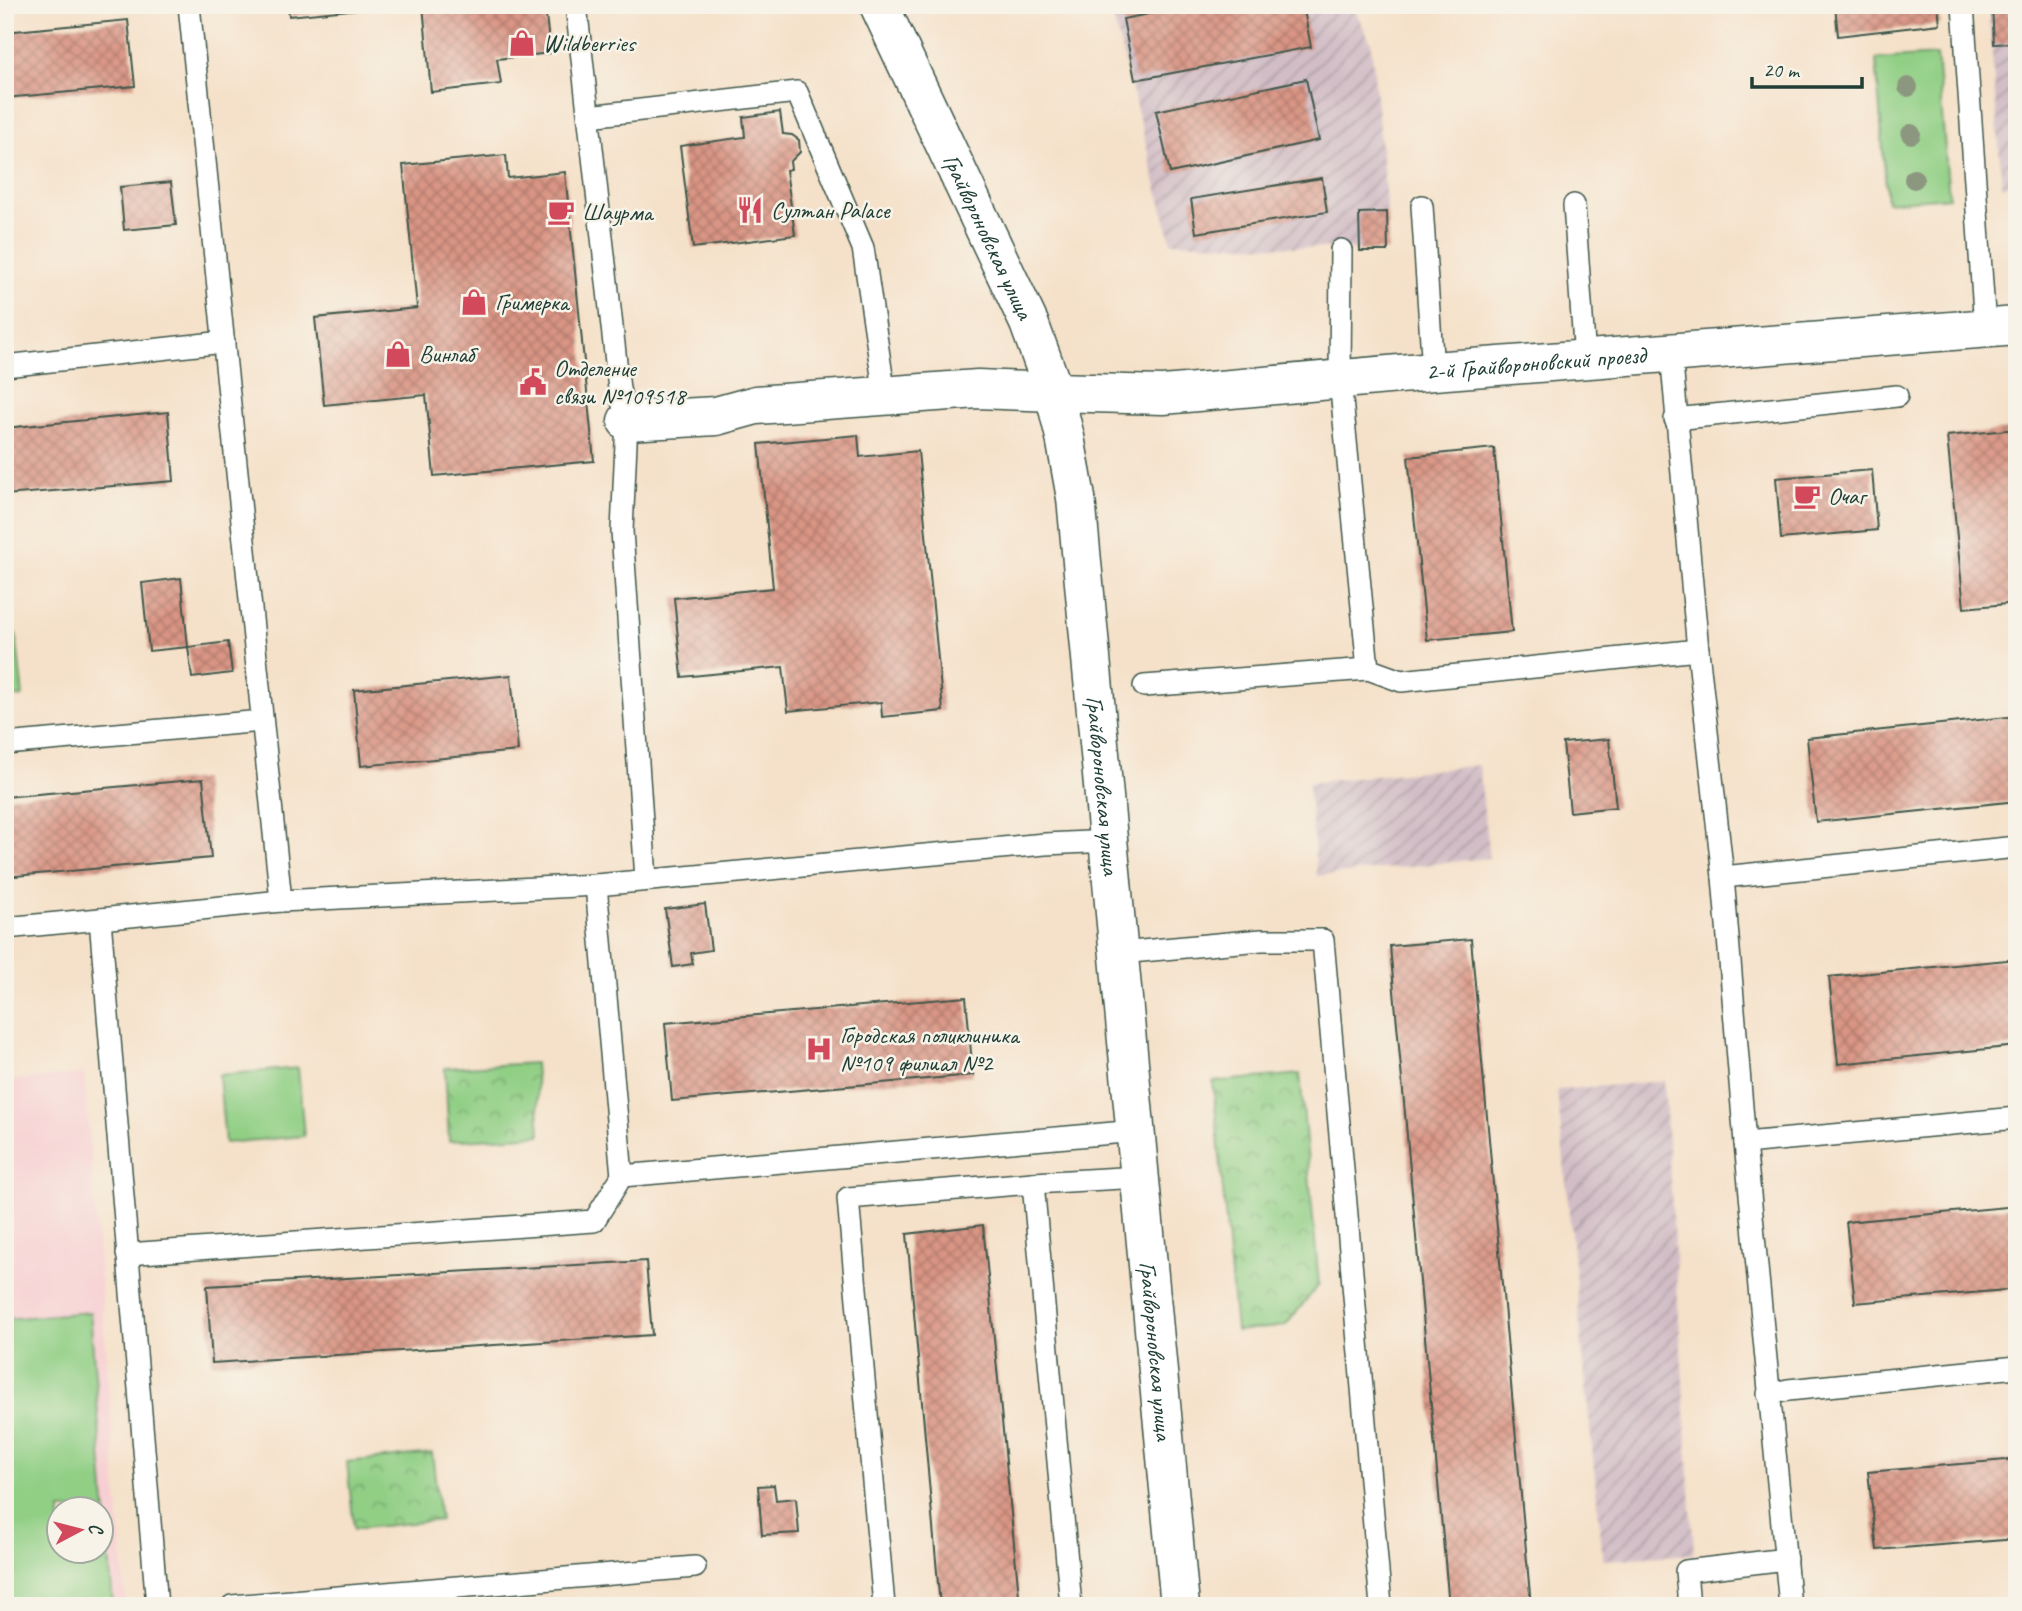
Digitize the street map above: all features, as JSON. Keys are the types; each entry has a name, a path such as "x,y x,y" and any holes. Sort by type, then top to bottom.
{"main road":[{"name":"Грайвороновская улица","path":"879,5 1029,323 1054,392 1065,437 1076,498 1110,841 1180,1606"},
{"name":"2-й Грайвороновский проезд","path":"627,421 716,416 756,405 978,389 1163,395 2001,327"}],"lane":[{"path":"189,5 281,901"},
{"path":"576,5 619,389 627,421 622,531 646,879"},
{"path":"1963,5 2001,327"},
{"path":"589,116 797,92 863,248 885,396"},
{"path":"1574,205 1585,359"},
{"path":"1422,206 1433,371"},
{"path":"1341,250 1340,379 1368,669"},
{"path":"5,366 224,342"},
{"path":"1671,353 1675,419 1723,877 1768,1394 1790,1606"},
{"path":"1675,419 1897,396"},
{"path":"1144,686 1368,669 1401,681 1698,650"},
{"path":"5,744 262,721"},
{"path":"5,928 281,901 596,885 1110,841"},
{"path":"1723,877 2017,847"},
{"path":"127,1254 594,1221 622,1176 596,885"},
{"path":"100,919 157,1606"},
{"path":"1120,953 1261,940 1323,940 1381,1606"},
{"path":"1745,1143 2017,1118"},
{"path":"622,1176 1136,1131"},
{"path":"884,1606 848,1198 1140,1177"},
{"path":"1033,1183 1071,1606"},
{"path":"1768,1394 2017,1367"},
{"path":"1689,1606 1686,1571 1786,1559"},
{"path":"232,1606 695,1567"}],"shaded area":[{"path":"1110,5 1352,5 1371,42 1387,212 1388,251 1171,242"},
{"path":"1988,5 2017,5 2017,184 2002,186"},
{"path":"1479,765 1489,858 1317,876 1308,783"},
{"path":"84,1074 126,1606 5,1606 5,1081"},
{"path":"1664,1081 1694,1554 1603,1560 1557,1090"}],"green space":[{"path":"1937,55 1949,197 1887,202 1876,59"},
{"path":"16,634 23,696 5,698 5,635"},
{"path":"535,1063 540,1135 449,1141 445,1068"},
{"path":"298,1068 304,1136 225,1143 219,1075"},
{"path":"1300,1074 1319,1285 1285,1326 1236,1331 1213,1082"},
{"path":"90,1312 104,1496 46,1496 46,1566 110,1566 113,1606 5,1606 5,1319"},
{"path":"432,1453 440,1520 354,1529 347,1462"}],"building":[{"path":"288,5 378,5 378,7 289,16"},
{"path":"423,5 545,5 550,53 497,59 501,84 431,92"},
{"path":"1194,5 1303,5 1311,47 1135,80 1123,19"},
{"path":"1835,5 1938,5 1940,24 1838,36"},
{"path":"1992,5 2017,5 2017,43 1994,44"},
{"path":"128,20 135,86 5,98 5,32"},
{"path":"1306,79 1319,140 1170,173 1156,111"},
{"path":"780,112 783,134 792,135 799,140 800,152 790,162 791,169 786,170 795,235 693,248 680,146 745,137 743,117"},
{"path":"506,155 508,178 565,172 594,461 434,476 426,395 324,405 315,318 417,308 403,165"},
{"path":"1322,178 1327,212 1196,233 1191,199"},
{"path":"171,182 176,225 124,230 120,187"},
{"path":"1387,212 1388,251 1360,251 1359,213"},
{"path":"168,412 174,481 5,495 5,428"},
{"path":"2017,429 2017,603 1964,608 1947,436"},
{"path":"858,435 860,457 918,451 943,711 882,717 881,702 788,711 783,667 682,677 674,598 773,588 759,444"},
{"path":"1494,448 1512,632 1427,640 1408,457"},
{"path":"1872,470 1877,530 1781,539 1776,478"},
{"path":"181,578 188,647 149,651 142,583"},
{"path":"228,642 232,673 192,678 188,647"},
{"path":"511,675 518,751 361,766 354,690"},
{"path":"2017,716 2017,801 1816,822 1807,738"},
{"path":"1609,739 1616,807 1570,812 1563,743"},
{"path":"203,779 211,858 5,877 5,797"},
{"path":"705,904 711,950 691,953 693,964 673,967 665,909"},
{"path":"1471,939 1531,1606 1449,1606 1390,946"},
{"path":"2017,959 2017,1046 1838,1064 1829,977"},
{"name":"Городская поликлиника №109 филиал №2","path":"966,997 973,1075 672,1101 665,1023"},
{"path":"2017,1206 2017,1289 1855,1303 1846,1222"},
{"path":"983,1225 1020,1606 940,1606 907,1234"},
{"path":"646,1261 652,1335 212,1363 207,1286"},
{"path":"2017,1459 2017,1539 1877,1550 1868,1472"},
{"path":"774,1485 776,1500 796,1498 799,1533 762,1535 758,1486"}],"place":[{"name":"Wildberries","path":"522,43"},
{"name":"Султан Palace","path":"750,210"},
{"name":"Шаурма","path":"561,212"},
{"name":"Гримерка","path":"474,302"},
{"name":"Винлаб","path":"398,354"},
{"name":"Отделение связи №109518","path":"533,382"},
{"name":"Очаг","path":"1807,496"},
{"name":"Городская поликлиника №109 филиал №2","path":"819,1049"}]}
